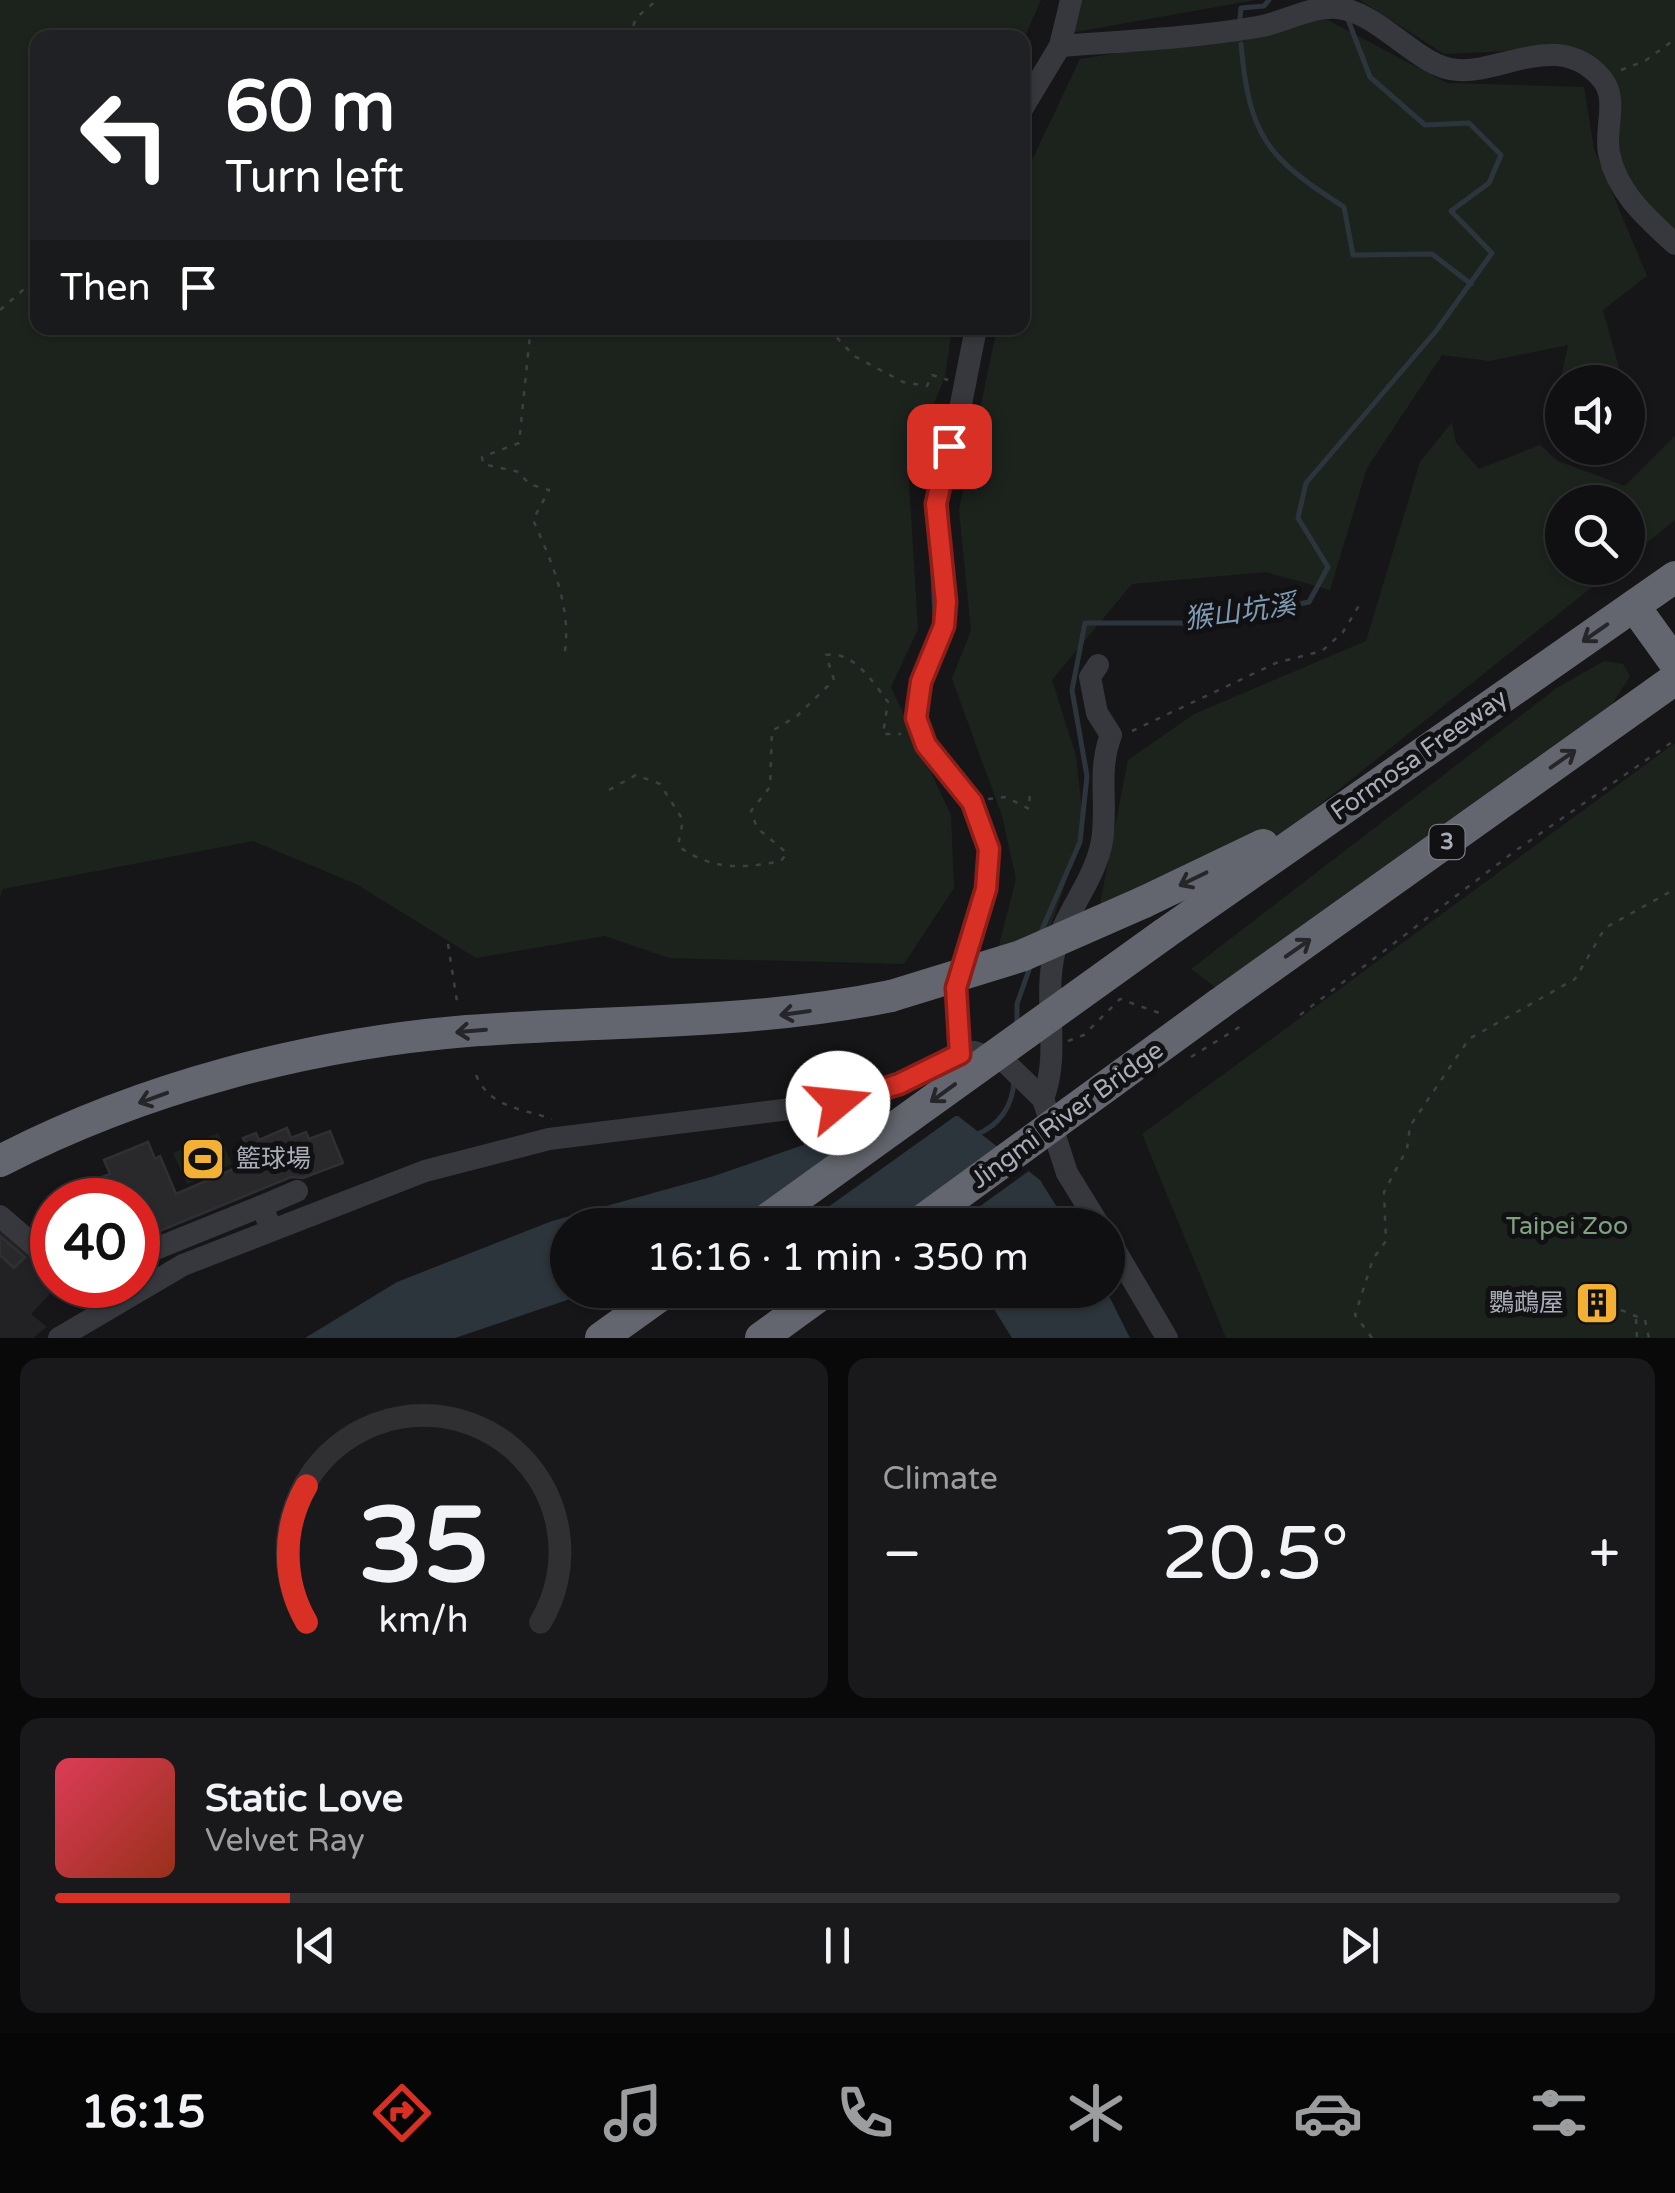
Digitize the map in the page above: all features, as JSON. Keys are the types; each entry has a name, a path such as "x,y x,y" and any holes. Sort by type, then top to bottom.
{"highway":[{"name":"Formosa Freeway","path":"783,1208 1344,806 1675,577"},
{"path":"1634,606 1665,629 1675,663"},
{"name":"Jingmi River Bridge","path":"939,1208 1218,1004 1675,680"},
{"path":"0,1161 35,1143 166,1093 302,1056 462,1032 720,1021 891,996 1021,956 1344,806"},
{"path":"601,1338 643,1308"},
{"path":"761,1338 802,1308"}],"street":[{"path":"1030,96 1060,46 1072,0"},
{"path":"1060,46 1230,31 1342,8 1453,70 1487,68 1518,56 1543,54 1569,60 1600,77 1610,100 1607,142 1613,167 1639,212 1675,244"},
{"path":"968,1053 956,988 989,866 982,823 972,802 926,745 916,718 921,682 944,626 938,484 975,335"},
{"path":"1038,1093 1051,1078 1054,954 1067,913 1102,840 1102,758 1111,735 1097,713 1090,678 1098,665"},
{"path":"59,1338 183,1265 441,1166 591,1133 838,1103 899,1084 968,1053 1006,1063 1038,1093 1067,1173 1089,1208"},
{"path":"160,1247 297,1191"},
{"path":"262,1206 271,1229"},
{"path":"0,1216 30,1242"},
{"path":"1125,1267 1167,1338"}],"path":[{"path":"632,30 636,18 657,0"},
{"path":"1600,77 1645,61 1675,39"},
{"path":"0,310 30,285"},
{"path":"531,335 519,444 482,457 483,464 519,472 528,484 549,490 533,520 553,565 568,635 564,657"},
{"path":"834,335 854,356 902,382 927,386 932,375 964,385"},
{"path":"1111,735 1127,734 1276,663 1322,651 1343,632 1360,604"},
{"path":"609,790 636,775 660,784 682,820 678,846 702,864 748,868 781,861 788,853 757,828 751,811 770,787 772,731 798,716 834,680 826,655 846,656 888,702 883,734 898,737 916,718"},
{"path":"1300,1015 1515,851 1675,740"},
{"path":"972,802 1006,797 1029,810 1030,790"},
{"path":"1372,1338 1354,1315 1372,1258 1386,1240 1384,1192 1408,1149 1410,1126 1458,1050 1469,1039 1574,979 1605,928 1675,889"},
{"path":"448,944 459,1011"},
{"path":"476,1075 498,1104 591,1133"},
{"path":"1609,1305 1648,1325 1649,1338"},
{"path":"1636,1317 1637,1338"}],"shaded area":[{"path":"887,1116 958,1116 1040,1180 1057,1208 599,1208 711,1177"},
{"path":"550,1222 550,1306 455,1338 305,1338 397,1282"},
{"path":"0,1225 30,1252 30,1308 37,1308 31,1314 47,1327 33,1338 0,1338"},
{"path":"993,1308 1115,1308 1130,1338 1012,1338"}],"green space":[{"path":"0,0 1041,0 1028,30 30,30 30,335 951,335 945,377 908,465 918,629 891,687 951,815 954,888 904,964 669,958 605,936 476,958 356,884 253,841 3,889 0,897"},
{"path":"1081,0 1255,0 1070,33"},
{"path":"1360,0 1675,0 1675,231 1641,197 1626,174 1608,69 1579,48 1444,54"},
{"path":"1326,19 1447,83 1584,87 1594,149 1647,276 1603,310 1618,365 1564,365 1568,345 1489,361 1442,355 1367,468 1330,590 1266,572 1132,584 1052,680 1076,756 1084,828 1041,955 994,965 1016,879 1002,816 952,679 971,630 959,510 996,335 1030,335 1030,164 1080,59"},
{"path":"1452,422 1456,443 1479,469 1540,445 1545,449 1545,465 1569,465 1622,485 1545,485 1545,585 1595,585 1288,830 1094,935 1128,760 1194,714 1366,641 1420,462"},
{"path":"1675,436 1675,520 1645,544 1645,485 1626,485"},
{"path":"1604,661 1623,664 1630,676 1609,709 1219,990 1191,969 1558,687"},
{"name":"Taipei Zoo","path":"1675,743 1675,1338 1226,1338 1142,1134"},
{"name":"籃球場","path":"218,1133 232,1164 187,1184 173,1153"}],"pier":[{"path":"902,1111 961,1112 827,1208 768,1208"},
{"path":"1004,1145 1033,1168 978,1208 917,1208"}],"building":[{"path":"287,1128 291,1138 306,1132 309,1139 330,1131 343,1163 303,1178 291,1177 160,1231 160,1178 102,1177 110,1174 104,1160 148,1142 155,1159 160,1156 176,1194 252,1161 243,1138 256,1133 259,1140"},
{"path":"0,1236 25,1257 14,1268 0,1255"},
{"name":"鸚鵡屋","path":"1599,1292 1608,1298 1598,1314 1589,1307 1589,1298"}],"waterway":[{"path":"1240,18 1241,8 1264,6 1269,0"},
{"name":"猴山坑溪","path":"1041,932 1080,842 1087,776 1072,690 1085,623 1204,623 1309,602 1328,567 1298,518 1306,483 1436,331 1492,253 1451,211 1489,183 1501,155 1469,123 1425,125 1370,77 1347,17"},
{"path":"1241,44 1250,101 1267,142 1297,174 1344,207 1353,255 1432,254 1471,284"},
{"name":"猴山坑溪","path":"1017,1024 1017,1004 1030,967"},
{"name":"猴山坑溪","path":"975,1135 1004,1114 1014,1080"}],"place":[{"name":"籃球場","path":"203,1159"},
{"name":"鸚鵡屋","path":"1597,1303"}],"route":[{"path":"838,1103 899,1084 960,1054 956,988 986,889 989,849 972,802 926,745 916,718 921,682 944,626 946,602 936,504 949,446"}]}
